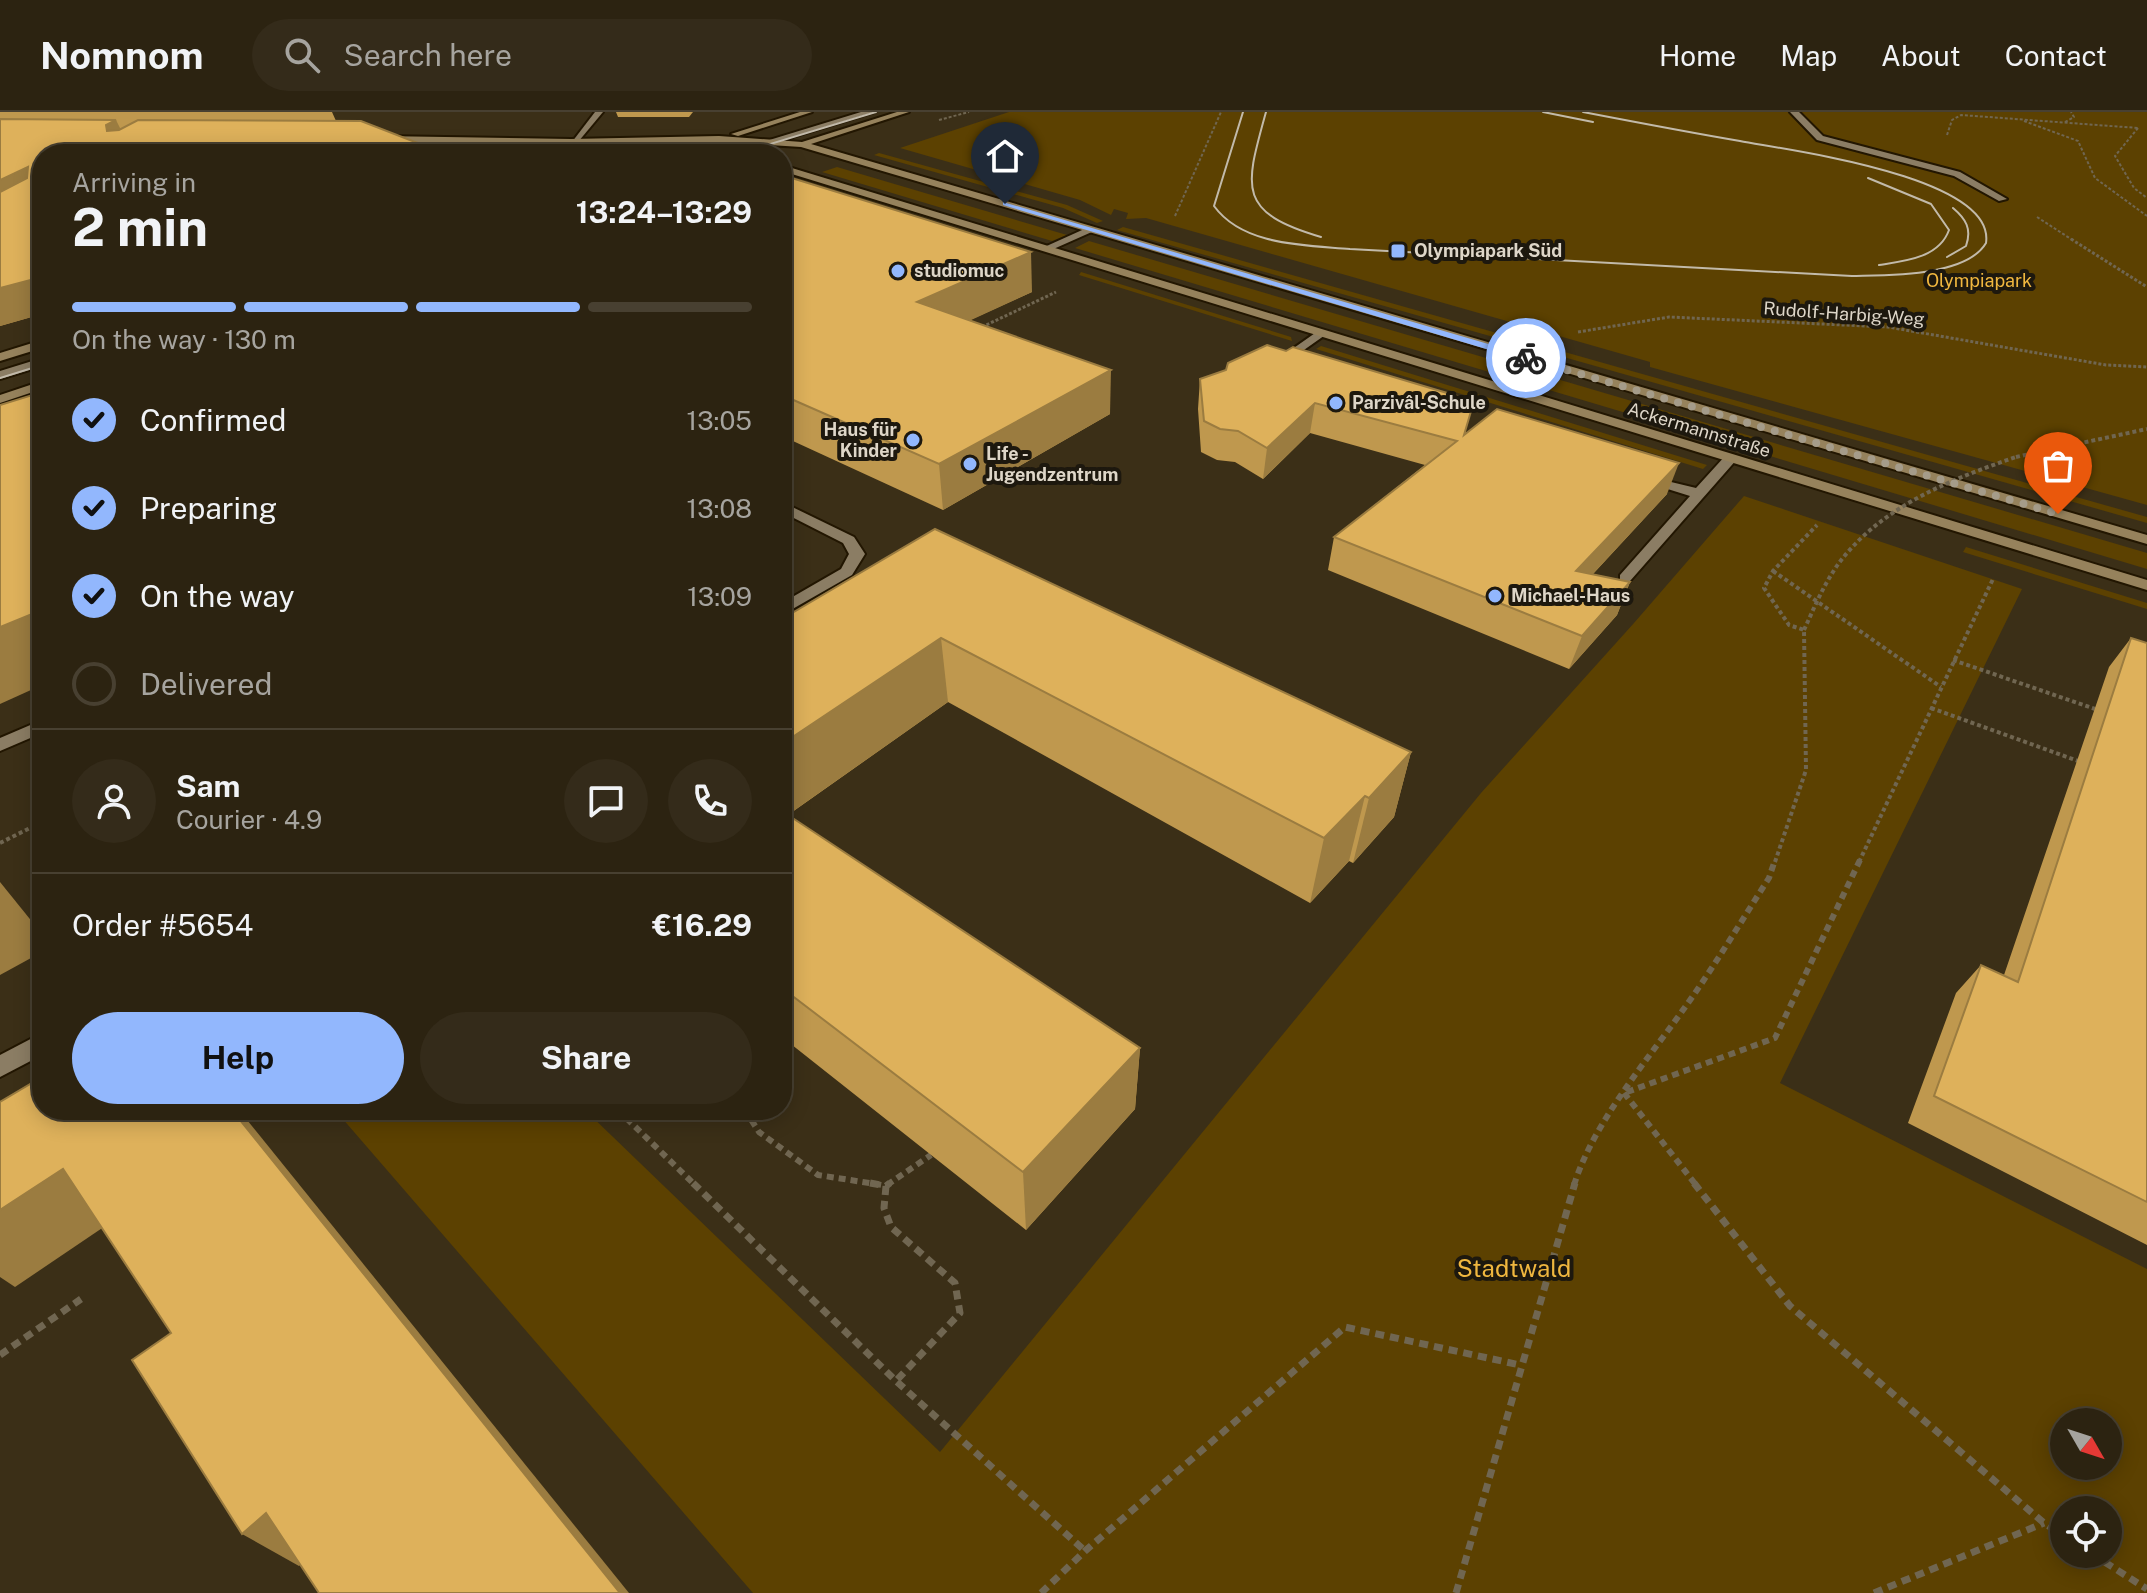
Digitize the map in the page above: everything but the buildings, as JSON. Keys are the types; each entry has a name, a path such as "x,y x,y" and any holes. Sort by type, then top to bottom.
{"main road":[{"path":"702,144 808,112"},
{"path":"792,147 905,112"},
{"path":"374,139 719,139"},
{"name":"Ackermannstraße","path":"719,139 802,144 2147,540"},
{"path":"575,140 608,144"},
{"name":"Ackermannstraße","path":"792,171 2147,585"},
{"path":"0,357 32,347"},
{"path":"0,399 32,388"}],"street":[{"path":"575,140 599,112"},
{"path":"763,144 870,112"},
{"path":"1794,112 1820,138 1957,174 2002,199"},
{"path":"1045,249 1091,229"},
{"path":"1312,372 1297,367 1287,357 1322,333"},
{"path":"0,375 32,365"},
{"path":"1625,578 1731,458"},
{"path":"1640,476 1700,494"},
{"path":"792,511 849,540 857,554 847,572 792,604"},
{"path":"0,745 32,731"},
{"path":"0,1067 32,1049"}],"path":[{"path":"1172,224 1221,112"},
{"path":"2064,122 2074,117 2071,112"},
{"path":"1936,168 1952,120 1961,115 2138,128 2115,156 2134,188 2147,198"},
{"path":"2018,119 2078,141 2095,178 2147,216"},
{"path":"2002,199 2058,228 2147,287"},
{"path":"969,334 1068,286"},
{"name":"Rudolf-Harbig-Weg","path":"1566,333 1669,317 1888,327 2106,365 2147,367"},
{"path":"1456,1593 1581,1163 1624,1093 1696,992 1769,878 1806,770 1804,630 1825,583 1856,544 1889,513 1969,472 2016,457 2147,429"},
{"path":"1804,630 1789,625 1764,588 1773,571 1826,516"},
{"path":"1624,1093 1775,1038 1997,570"},
{"path":"1773,571 1941,687"},
{"path":"1953,660 2095,709"},
{"path":"1931,708 2078,761"},
{"path":"0,843 32,827"},
{"path":"1624,1093 1790,1306 2050,1527"},
{"path":"628,1120 896,1381 1085,1551"},
{"path":"751,1120 759,1132 818,1175 886,1186 931,1155"},
{"path":"886,1186 884,1208 891,1227 955,1283 960,1313 896,1381"},
{"path":"0,1355 81,1299"},
{"path":"1041,1593 1085,1551 1345,1327 1520,1365"},
{"path":"1874,1593 2044,1523"},
{"path":"2114,1568 2147,1589"}],"green space":[{"name":"Olympiapark","path":"1009,112 2147,112 2147,505 1650,367 1650,362 1146,218 1126,219 1128,213 1114,209 1111,215 1080,200 900,148"},
{"path":"879,153 1067,205 1103,221 1097,223 1063,208 874,155"},
{"path":"837,167 1067,235 1052,241 822,172"},
{"path":"1123,227 2147,517 2147,523 1117,230"},
{"path":"1089,241 2147,553 2147,569 1075,248"},
{"path":"1081,272 1291,337 1292,341 1079,275"},
{"path":"1321,346 1707,465 1703,469 1316,349"},
{"name":"Stadtwald","path":"1744,496 2022,589 1780,1083 2147,1269 2147,1593 753,1593 344,1120 595,1120 940,1452 1481,793"},
{"path":"1966,547 2147,603 2147,609 1963,552"}],"tram line":[{"path":"770,144 876,112"},
{"path":"1243,112 1214,206 1241,229 1276,241 1350,249 1852,276 1905,274 1944,268 1976,254 1986,243 1980,220 1958,200 1925,184 1884,170 1799,151 1583,112"},
{"path":"1266,112 1254,160 1254,194 1261,207 1274,218 1321,237"},
{"path":"1543,112 1593,122"},
{"path":"1868,178 1931,204 1949,230 1938,247 1929,252 1910,260 1879,265"},
{"path":"1947,257 1966,246 1968,240 1967,225 1953,208"},
{"path":"0,378 32,368"}],"way so far":[{"path":"1526,358 2058,514"}],"place":[{"name":"Olympiapark Süd","path":"1398,251"},
{"name":"studiomuc","path":"898,271"},
{"name":"Parzivâl-Schule","path":"1336,403"},
{"name":"Haus für Kinder","path":"913,440"},
{"name":"Life - Jugendzentrum","path":"970,464"},
{"name":"Michael-Haus","path":"1495,596"}],"route":[{"path":"1005,204 1526,358"}]}
